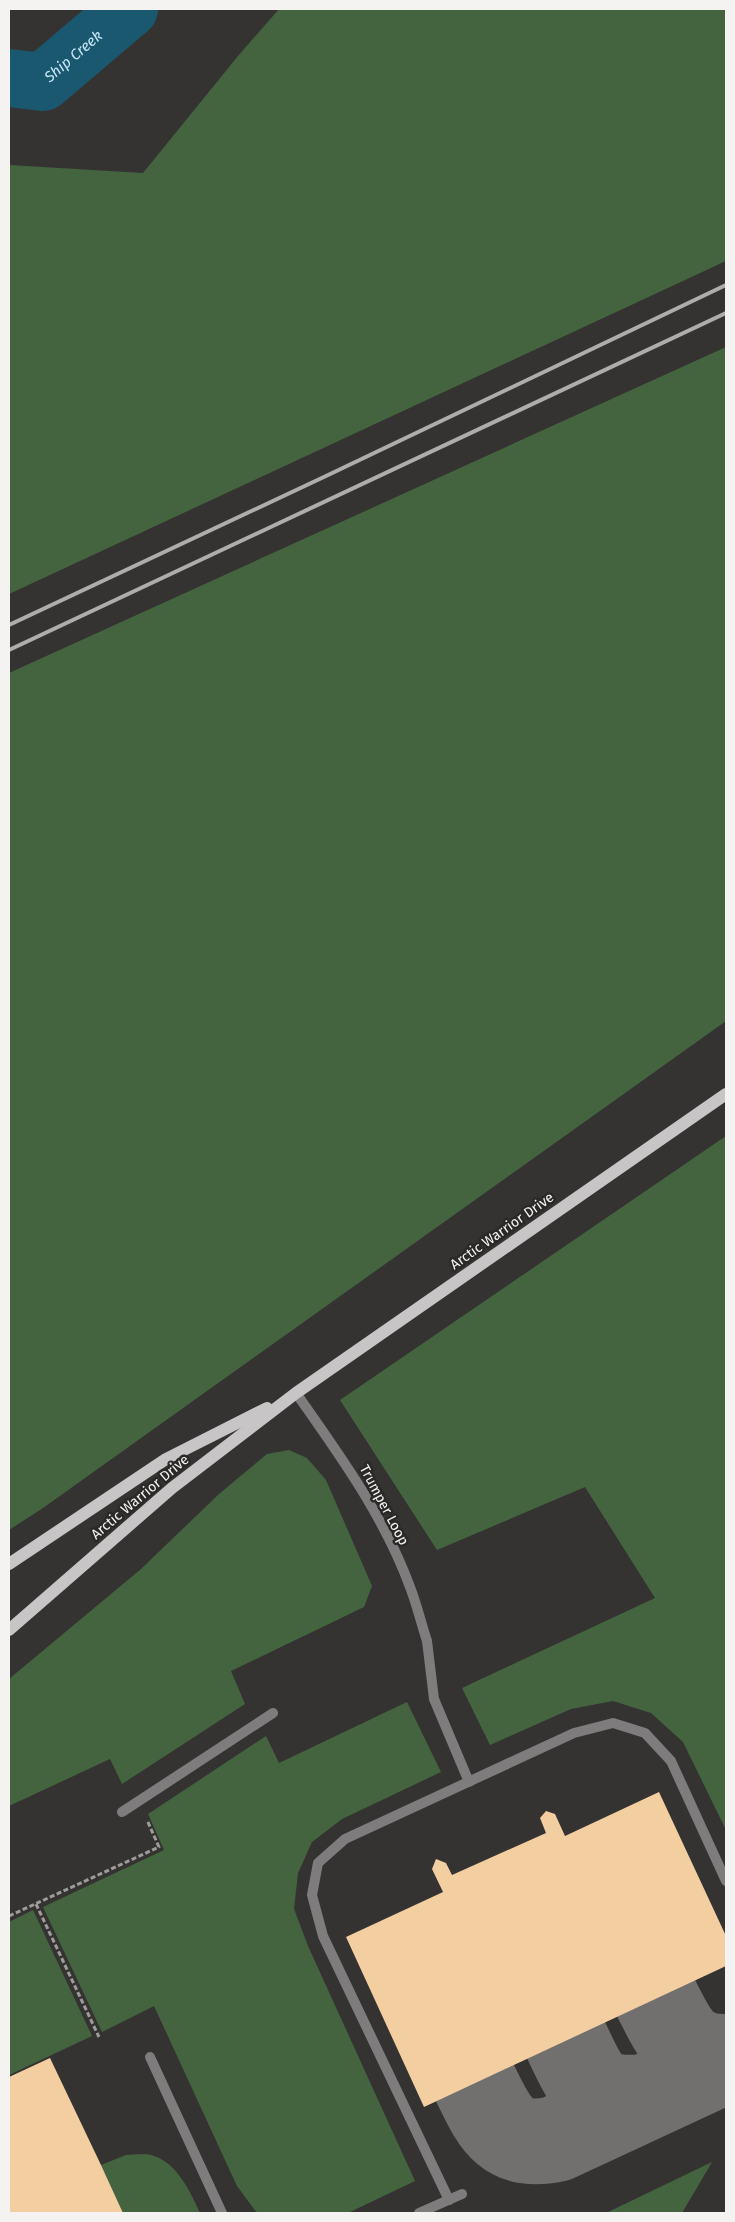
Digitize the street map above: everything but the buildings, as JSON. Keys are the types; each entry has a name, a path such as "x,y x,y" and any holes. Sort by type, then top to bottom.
{"main road":[{"name":"Arctic Warrior Drive","path":"9,1630 172,1488 296,1393 726,1094"},
{"name":"Arctic Warrior Drive","path":"9,1564 166,1459 296,1393"}],"street":[{"name":"Trumper Loop","path":"296,1393 347,1465 378,1518 410,1586 427,1641 434,1699 469,1782"},
{"path":"122,1812 273,1713"},
{"path":"449,2200 323,1936 312,1895 318,1863 345,1839 574,1733 613,1723 645,1733 671,1761 726,1881"},
{"path":"150,2057 222,2213"},
{"path":"419,2213 462,2194"}],"path":[{"path":"9,1916 159,1847 138,1801"},
{"path":"36,1904 99,2037"}],"green space":[{"path":"279,9 726,9 726,261 9,594 9,165 143,173 238,56"},
{"path":"726,347 726,1021 43,1508 9,1530 9,673"},
{"path":"726,1136 726,1830 683,1742 651,1713 613,1701 571,1709 490,1745 462,1688 655,1598 585,1487 437,1550 340,1400"},
{"path":"289,1450 307,1458 326,1480 372,1586 364,1607 231,1671 245,1704 122,1784 110,1759 9,1806 9,1679 141,1569 219,1494 267,1454"},
{"path":"407,1702 441,1772 342,1819 312,1842 298,1873 294,1909 308,1946 415,2181 348,2213 257,2213 237,2186 154,2006 102,2032 43,1907 164,1850 148,1814 266,1736 279,1763"},
{"path":"33,1910 92,2036 9,2075 9,1922"},
{"path":"126,2155 151,2155 170,2165 182,2180 200,2213 123,2213 101,2165"},
{"path":"712,2162 682,2213 606,2213"}],"waterway":[{"name":"Ship Creek","path":"9,78 43,82 129,9"}],"taxiway":[{"path":"656,1998 668,2022 682,2041 690,2048 699,2053 726,2057"},
{"path":"566,2040 586,2079 602,2093 627,2098 645,2097"},
{"path":"475,2083 488,2110 504,2130 524,2140 539,2141 556,2139 726,2060"}],"railway":[{"path":"9,625 726,285"},
{"path":"9,650 726,313"}]}
